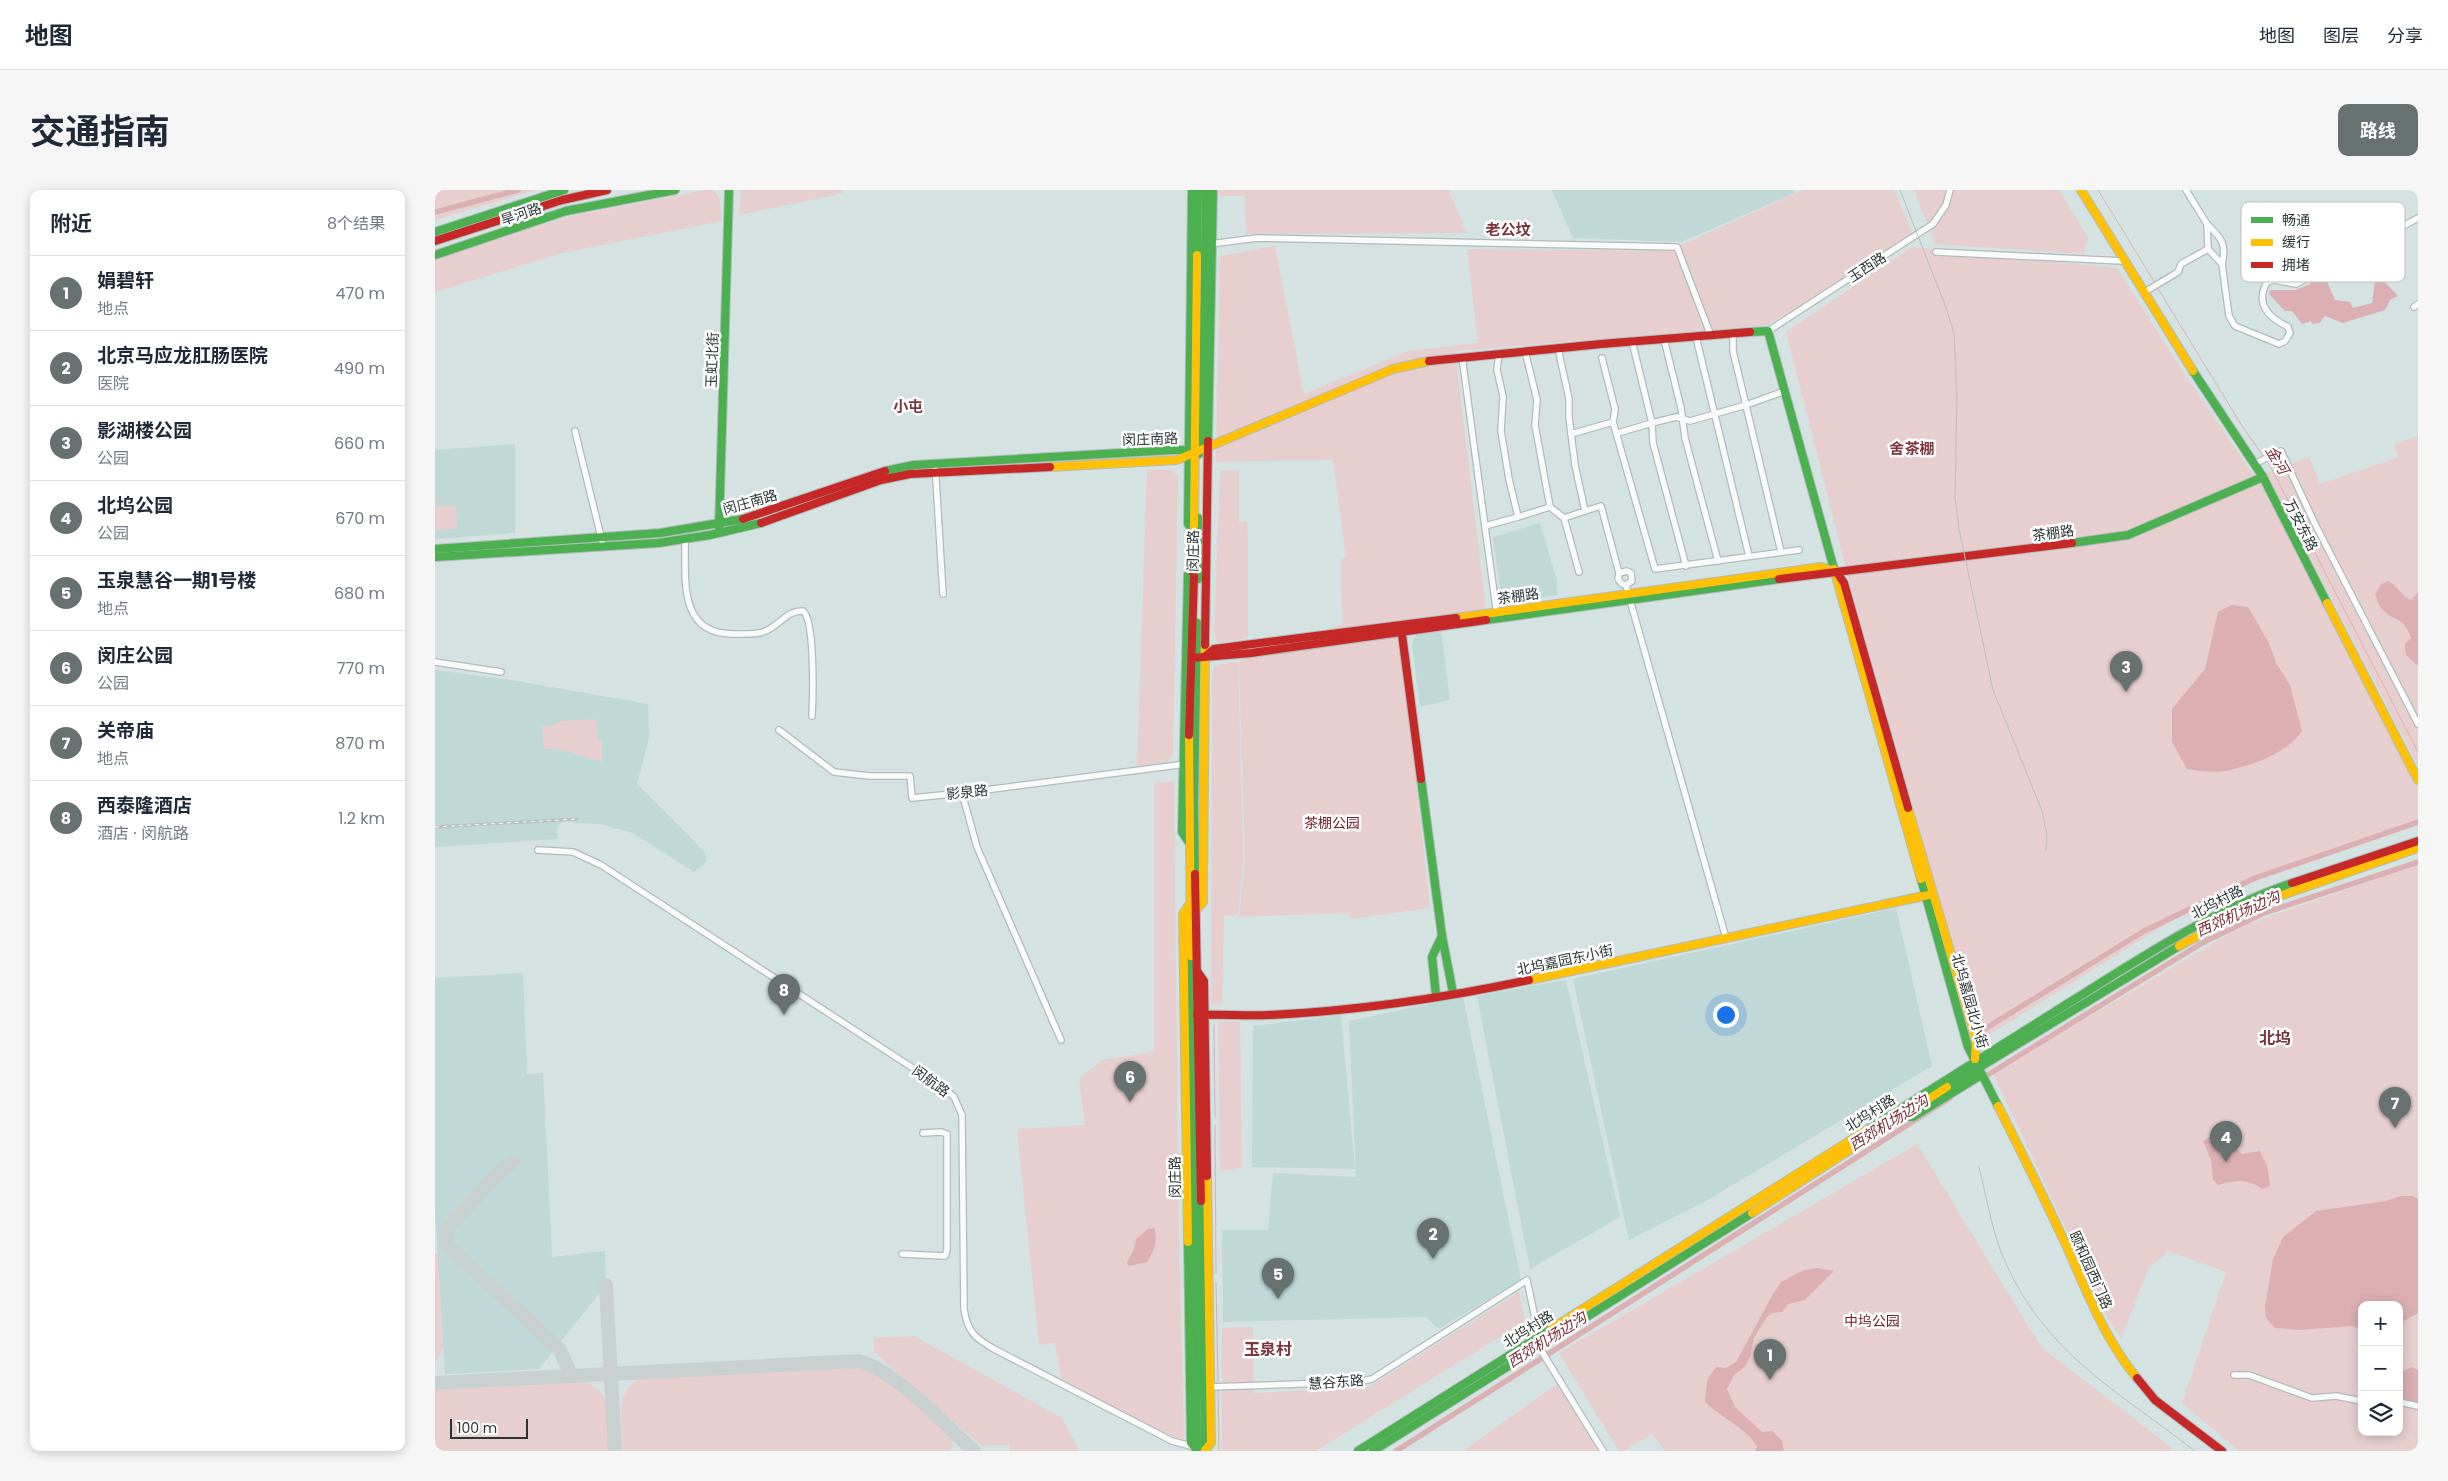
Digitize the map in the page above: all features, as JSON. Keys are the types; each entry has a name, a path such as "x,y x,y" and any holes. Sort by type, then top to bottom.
{"street":[{"name":"旱河路","path":"435,232 564,190"},
{"name":"旱河路","path":"435,241 562,200 607,190"},
{"name":"旱河路","path":"435,255 566,212 675,190"},
{"name":"玉虹北街","path":"719,528 729,190"},
{"name":"闵庄路","path":"1192,190 1194,525 1190,526 1185,764 1201,1014 1191,1443 1201,1450"},
{"name":"闵庄路","path":"1197,658 1193,454 1198,190"},
{"name":"闵庄路","path":"1185,764 1197,658 1207,447 1209,244 1206,190"},
{"name":"闵庄路","path":"1193,454 1202,434 1209,244 1213,190"},
{"name":"玉西路","path":"1768,331 1933,224 1947,205 1950,190"},
{"name":"万安东路","path":"2081,190 2143,293 2263,477 2418,780"},
{"path":"2186,190 2207,224 2221,239 2225,252 2222,264 2229,316 2235,326 2279,344 2285,341 2290,333 2288,327 2274,320 2262,302 2261,296 2267,282"},
{"path":"2405,225 2418,218"},
{"path":"2207,224 2208,249 2222,264"},
{"path":"1209,244 1257,238 1677,247 1711,336"},
{"path":"2143,293 2178,272 2181,264 2208,249"},
{"path":"1936,252 2123,261"},
{"path":"2285,282 2296,284 2300,282"},
{"path":"1193,454 1393,369 1413,363 1499,353 1768,331"},
{"name":"北坞嘉园北小街","path":"1768,331 1837,572 1844,583 1930,895 1976,1040 1978,1068"},
{"path":"1733,334 1733,351 1781,552"},
{"path":"1696,337 1749,556"},
{"path":"1664,339 1717,561"},
{"path":"1632,342 1652,423 1653,442 1686,566"},
{"path":"1558,348 1569,399 1575,465 1585,511"},
{"path":"1525,351 1537,400 1535,425 1550,507 1564,518 1579,572"},
{"path":"1499,353 1497,370 1503,396 1501,430 1509,479 1518,517"},
{"path":"1462,357 1497,615"},
{"path":"1602,358 1615,409 1613,422 1618,433 1655,569 1799,550"},
{"path":"1618,433 1675,417 1690,421 1715,415 1746,406 1785,391"},
{"path":"1571,434 1613,422"},
{"path":"575,431 602,542"},
{"name":"闵庄南路","path":"435,549 602,542 658,543 685,539 883,470 935,463 1173,450 1193,454"},
{"path":"2254,464 2281,451 2314,522 2418,724"},
{"name":"闵庄南路","path":"435,557 602,542 767,522 881,480 911,474 1177,460 1193,454"},
{"path":"935,463 943,594"},
{"name":"茶棚路","path":"1197,658 1214,649 1401,628 1629,597 1821,567 1837,572 1915,564 2128,536 2263,477"},
{"path":"1564,518 1601,506 1619,574 1619,582 1626,585"},
{"path":"1485,526 1550,507"},
{"path":"685,539 686,596 689,609 704,625 723,634 756,634 771,629 792,612 803,611 807,614 814,670 812,716"},
{"name":"闵庄路","path":"1189,571 1194,574 1202,802 1203,902 1183,914 1197,1179 1215,1387 1211,1443 1201,1450"},
{"path":"1619,574 1627,571 1631,573 1632,581 1626,585"},
{"path":"1626,585 1726,938"},
{"path":"1401,628 1442,936 1453,993"},
{"path":"435,662 501,672"},
{"name":"影泉路","path":"779,730 834,772 869,776 910,776 912,798 1185,764"},
{"path":"962,793 977,847 1061,1040"},
{"name":"北坞村路","path":"1373,1451 1901,1118 2159,946 2223,911 2266,892 2418,841"},
{"name":"北坞村路","path":"1358,1451 1539,1337 2163,954 2259,903 2418,848"},
{"name":"闵航路","path":"538,850 573,852 601,865 734,950 949,1093 959,1106 962,1115 964,1309 967,1326 971,1334 994,1349 1133,1422 1172,1441 1201,1450"},
{"name":"北坞嘉园东小街","path":"1201,1014 1269,1015 1314,1012 1453,993 1525,981 1930,895"},
{"path":"1436,995 1432,957 1442,936"},
{"name":"北坞村路","path":"1901,1118 1913,1117 1978,1068"},
{"name":"颐和园西门路","path":"1978,1068 2043,1197 2101,1324 2122,1361 2155,1400 2222,1451"},
{"path":"902,1254 945,1256 947,1250 947,1134 923,1132"},
{"name":"闵庄路","path":"1197,1179 1201,1450"},
{"name":"慧谷东路","path":"1215,1387 1357,1382 1372,1379 1527,1280 1539,1337"},
{"path":"1539,1347 1603,1451"},
{"path":"2235,1375 2249,1375 2313,1398 2336,1396 2358,1401"},
{"path":"2403,1403 2418,1406"}],"shaded area":[{"path":"1552,190 1794,190 1795,193 1681,242 1573,238"},
{"path":"2310,282 2327,282 2335,300 2350,302 2353,308 2372,303 2375,282 2385,282 2398,296 2390,300 2385,310 2343,323 2325,316 2320,323 2312,324 2311,321 2302,324 2292,311 2285,311 2269,294 2270,290 2296,290 2310,284"},
{"path":"515,444 515,533 435,539 435,450"},
{"path":"1540,523 1557,581 1557,595 1502,603 1493,537"},
{"path":"2388,581 2411,600 2418,592 2418,666 2406,655 2405,644 2411,638 2405,626 2382,609 2375,595 2381,584"},
{"path":"2231,605 2248,607 2269,643 2276,663 2290,685 2302,731 2287,747 2278,753 2246,766 2221,772 2187,769 2172,742 2172,709 2205,669 2218,612"},
{"path":"1441,631 1450,700 1420,707 1412,644 1417,633"},
{"path":"435,670 511,680 648,704 649,738 637,784 698,845 705,853 707,861 694,872 633,833 599,824 562,822 557,826 558,839 435,847"},
{"path":"1896,908 1932,1066 1704,1202 1629,1240 1573,979"},
{"path":"523,973 527,1074 543,1073 552,1257 605,1251 606,1285 539,1369 445,1374 435,1210 435,978"},
{"path":"1566,980 1620,1217 1530,1269 1477,996"},
{"path":"1463,997 1521,1280 1439,1329 1426,1317 1223,1322 1222,1230 1268,1230 1273,1173 1356,1177 1349,1021"},
{"path":"1341,1015 1355,1169 1252,1167 1253,1026"},
{"path":"2216,1133 2223,1136 2242,1154 2260,1151 2268,1169 2270,1186 2262,1189 2251,1183 2241,1181 2218,1185 2213,1180 2211,1160 2203,1141"},
{"path":"2401,1196 2413,1196 2418,1199 2418,1313 2403,1322 2403,1301 2358,1301 2358,1328 2353,1326 2299,1330 2275,1328 2266,1318 2265,1306 2273,1259 2283,1237 2316,1211 2386,1201"},
{"path":"1154,1228 1155,1246 1147,1262 1129,1266 1127,1263 1134,1249 1136,1239 1148,1229"},
{"path":"1817,1268 1834,1271 1805,1300 1788,1304 1782,1312 1772,1313 1766,1318 1754,1338 1750,1357 1745,1367 1735,1374 1727,1389 1735,1407 1762,1432 1772,1431 1782,1440 1784,1451 1755,1451 1757,1446 1746,1433 1705,1402 1707,1380 1716,1367 1726,1368 1736,1362 1781,1282 1804,1270"},
{"path":"2412,1367 2418,1370 2418,1403 2403,1400 2403,1371"}],"green space":[{"path":"435,190 535,190 435,220"},
{"path":"714,190 720,199 722,221 562,253 435,292 435,259 571,216"},
{"path":"741,190 843,190 842,193 831,196 739,215"},
{"path":"1218,190 1449,190 1466,233 1246,234 1245,196 1218,196"},
{"name":"茶棚公园","path":"1803,190 1894,190 1913,234 1768,325 1455,351 1486,609 1399,622 1430,908 1351,919 1349,913 1239,917 1245,859 1239,661 1342,624 1341,560 1346,557 1333,460 1216,462 1220,256 1275,246 1304,394 1408,351 1478,343 1467,249 1668,251"},
{"path":"1914,190 2059,190 2088,237 2084,254 1935,244"},
{"path":"1912,247 2117,268 2185,375 2257,480 2262,481 2418,786 2418,825 2253,882 2166,924 1989,1035 1981,1036 1971,998 1962,978 1850,584 1786,332"},
{"path":"2418,436 2418,766 2267,473 2309,457 2320,484 2399,457 2393,445"},
{"path":"1147,469 1172,470 1178,476 1173,755 1167,762 1137,766"},
{"path":"1239,470 1239,522 1247,522 1248,536 1248,638 1218,643 1214,635 1220,471"},
{"path":"435,506 456,506 457,529 435,530"},
{"path":"1238,661 1243,859 1238,915 1224,916 1222,1005 1211,1004 1212,672 1215,666"},
{"path":"596,719 597,738 602,742 602,762 564,750 544,749 542,726 551,726 560,721"},
{"path":"1174,781 1178,1177 1184,1441 1116,1410 1061,1378 1055,1343 1039,1345 1017,1129 1085,1125 1079,1079 1102,1060 1154,1052 1154,783"},
{"path":"2418,864 2418,1451 2239,1451 2182,1403 2226,1272 2168,1251 2148,1269 2121,1339 2106,1315 1993,1073 2243,926"},
{"path":"1218,1021 1240,1022 1242,1168 1220,1171"},
{"name":"中坞公园","path":"1917,1144 2041,1347 2172,1448 2169,1451 1665,1451 1652,1434 1623,1451 1619,1451 1559,1353"},
{"path":"438,1253 443,1349 435,1362 435,1254"},
{"path":"1519,1292 1525,1321 1316,1451 1222,1451 1222,1328 1253,1327 1254,1393 1369,1387"},
{"path":"914,1336 1062,1418 1080,1451 1009,1451 1009,1445 982,1446 874,1352 874,1338"},
{"path":"849,1365 875,1372 887,1378 952,1436 953,1447 949,1451 623,1451 621,1417 624,1396 629,1387 648,1376"},
{"path":"582,1381 600,1391 605,1399 609,1419 610,1451 435,1451 435,1390"},
{"path":"1557,1384 1598,1451 1463,1451"}],"waterway":[{"path":"435,212 518,190"},
{"name":"金河","path":"2098,190 2155,283"},
{"name":"金河","path":"2157,287 2242,426 2264,457"},
{"name":"金河","path":"2267,460 2418,752"},
{"path":"1983,1030 2144,931 2255,878 2418,822"},
{"name":"西郊机场边沟","path":"1981,1079 2202,943 2264,913 2418,862"},
{"path":"1214,1025 1215,1117"},
{"name":"西郊机场边沟","path":"1396,1451 1950,1098"},
{"path":"1215,1125 1216,1273"},
{"path":"1216,1282 1218,1383"},
{"path":"1218,1390 1219,1451"}],"taxiway":[{"path":"513,1161 496,1176 447,1229 446,1244 560,1350 571,1375"},
{"path":"606,1285 615,1451"},
{"path":"435,1383 859,1361 873,1366 904,1387 974,1451"}],"tram line":[{"path":"1900,190 1954,333 1957,397 1955,497 1959,529 1993,690 2042,811 2047,835 2046,850"},
{"path":"1979,1167 1997,1242 2018,1286 2037,1316 2083,1366 2195,1451"}],"railway":[{"path":"435,827 577,819"}],"traffic: fast":[{"path":"435,232 564,190"},
{"path":"435,255 566,211 675,190"},
{"path":"719,528 729,190"},
{"path":"1192,190 1188,524 1192,529"},
{"path":"1197,255 1198,190"},
{"path":"1199,454 1202,434 1206,190"},
{"path":"1208,441 1213,190"},
{"path":"1750,332 1768,331 1834,569"},
{"path":"2193,371 2263,477 2327,603"},
{"path":"885,471 914,465 1173,450 1183,450 1194,455"},
{"path":"2072,543 2128,535 2263,477"},
{"path":"1198,518 1198,579"},
{"path":"435,549 660,533 743,519"},
{"path":"435,557 658,543 710,535 761,523"},
{"path":"1188,841 1182,832 1188,574 1191,568"},
{"path":"1486,620 1779,579"},
{"path":"1195,874 1194,801 1197,623"},
{"path":"1421,779 1442,936 1453,993"},
{"path":"1921,879 1968,1047 1998,1106"},
{"path":"1867,1130 2127,966 2180,935 2235,906 2292,883"},
{"path":"1436,995 1432,957 1442,936"},
{"path":"1947,1087 2179,946"},
{"path":"1191,956 1197,1451"},
{"path":"1904,1117 1913,1117 1981,1075"},
{"path":"1201,1201 1205,1451"},
{"path":"1373,1451 1752,1213"},
{"path":"1188,1242 1191,1443 1197,1450"},
{"path":"1358,1451 1551,1329"}],"traffic: slow":[{"path":"2081,190 2193,371"},
{"path":"1191,559 1194,525 1197,255"},
{"path":"1050,467 1177,460 1393,369 1429,361"},
{"path":"1456,618 1821,567 1832,570"},
{"path":"1834,569 1921,879"},
{"path":"2327,603 2418,780"},
{"path":"1196,910 1203,902 1205,645"},
{"path":"1189,735 1191,956"},
{"path":"1908,808 1976,1040 1975,1059"},
{"path":"2179,946 2259,903 2418,848"},
{"path":"1529,980 1933,894"},
{"path":"1188,1242 1183,914 1189,905"},
{"path":"1752,1213 1947,1087"},
{"path":"1998,1106 2059,1229 2097,1315 2115,1348 2137,1378"},
{"path":"1551,1329 1867,1130"},
{"path":"1205,1450 1211,1443 1207,1176"}],"traffic: jam":[{"path":"435,241 562,200 607,190"},
{"path":"1429,361 1750,332"},
{"path":"1205,645 1208,441"},
{"path":"761,523 881,480 910,474 1050,467"},
{"path":"743,519 885,471"},
{"path":"1779,579 2072,543"},
{"path":"1189,735 1194,575 1191,568 1191,559"},
{"path":"1838,574 1844,583 1908,808"},
{"path":"1204,657 1214,649 1456,618"},
{"path":"1192,658 1251,653 1486,620"},
{"path":"1401,627 1421,779"},
{"path":"2292,883 2418,841"},
{"path":"1195,874 1201,1201"},
{"path":"1197,971 1204,981 1207,1176"},
{"path":"1197,1015 1269,1015 1367,1007 1432,998 1529,980"},
{"path":"2137,1378 2155,1400 2222,1451"}],"place":[{"name":"影湖楼公园","path":"2126,692"},
{"name":"西泰隆酒店","path":"784,1015"},
{"name":"闵庄公园","path":"1130,1102"},
{"name":"关帝庙","path":"2395,1128"},
{"name":"北坞公园","path":"2226,1162"},
{"name":"北京马应龙肛肠医院","path":"1433,1259"},
{"name":"玉泉慧谷一期1号楼","path":"1278,1299"},
{"name":"娟碧轩","path":"1770,1380"}],"district":[{"name":"老公坟","path":"1508,230"},
{"name":"小屯","path":"908,407"},
{"name":"舍茶棚","path":"1912,449"},
{"name":"北坞","path":"2275,1038"},
{"name":"玉泉村","path":"1268,1349"}]}
